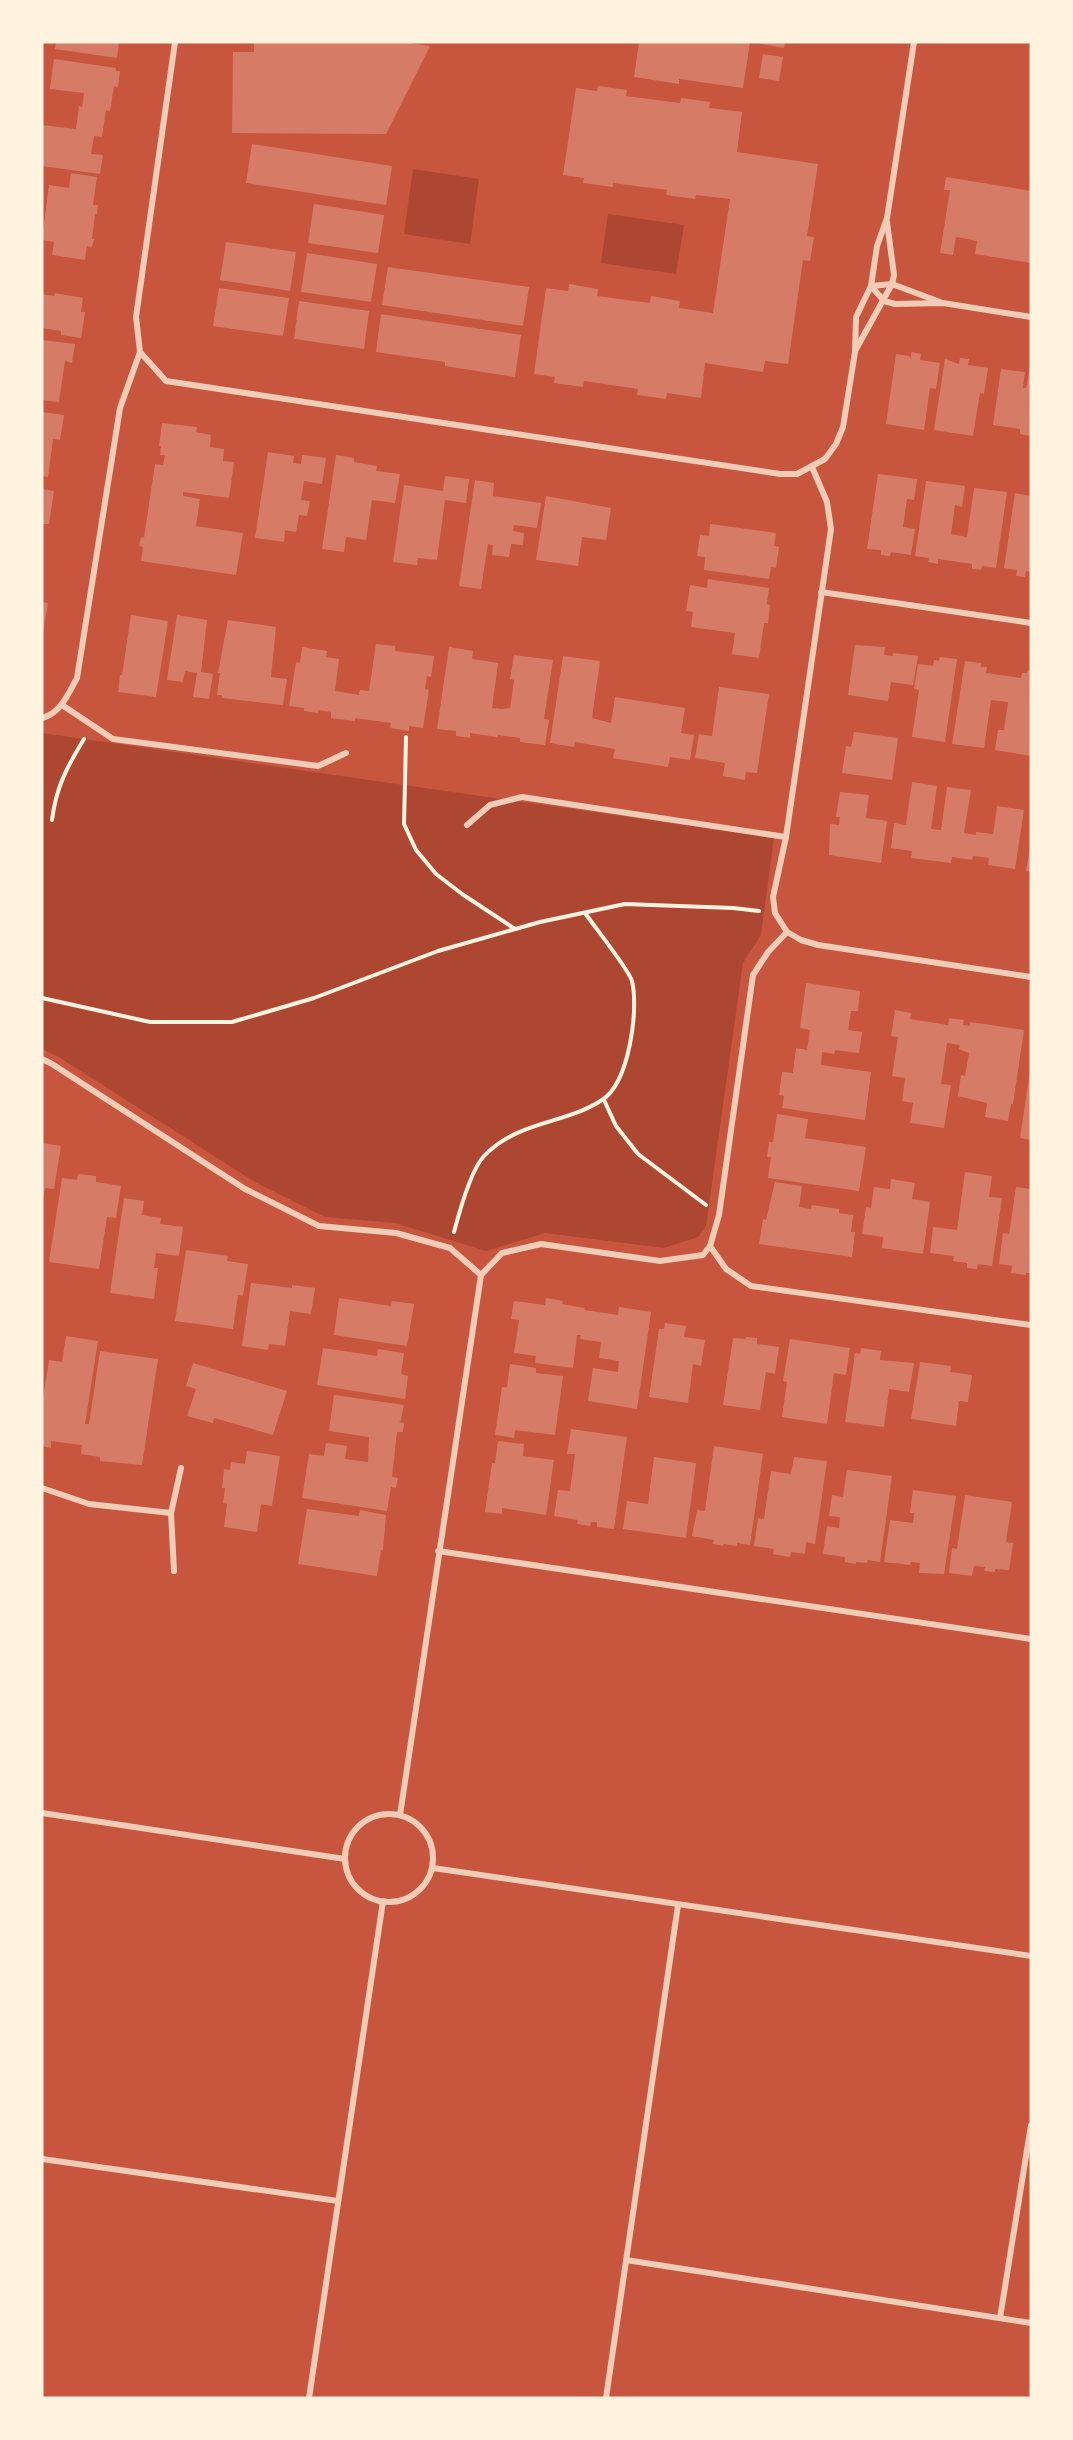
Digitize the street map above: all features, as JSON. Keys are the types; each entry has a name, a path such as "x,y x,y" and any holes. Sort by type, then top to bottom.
{"street":[{"path":"42,718 50,716 62,705 77,678 120,408 140,352 136,317 175,42"},
{"path":"140,352 166,381 780,474 797,474 812,468 825,459 836,444 843,427 855,352 856,317 871,286 876,246 887,218 914,42"},
{"path":"855,352 892,284 894,275 887,218"},
{"path":"871,286 892,284 943,303"},
{"path":"871,286 884,301 895,304 943,303 1031,316"},
{"path":"812,468 827,502 831,529 786,837 773,897 775,913 787,932 801,940 818,945 1031,977"},
{"path":"821,592 1031,623"},
{"path":"62,705 112,739 318,766 345,753"},
{"path":"467,825 490,804 522,797 786,837"},
{"path":"400,1815 481,1275 502,1253 541,1244 660,1261 703,1255 710,1246 719,1215 753,975 768,952 787,932"},
{"path":"42,1059 245,1189 319,1226 396,1233 450,1248 481,1275"},
{"path":"710,1246 726,1269 751,1286 1031,1325"},
{"path":"174,1571 171,1513 181,1468"},
{"path":"42,1488 88,1504 171,1513"},
{"path":"438,1551 1031,1639"},
{"path":"42,1813 345,1859"},
{"path":"381,1815 400,1815 414,1821 424,1832 432,1845 433,1868 423,1886 411,1896 397,1901 383,1901 368,1897 356,1887 345,1859 348,1844 355,1830 367,1820 381,1815"},
{"path":"433,1868 1031,1956"},
{"path":"309,2398 383,1901"},
{"path":"606,2398 678,1905"},
{"path":"1000,2318 1031,2125"},
{"path":"42,2159 338,2201"},
{"path":"626,2260 1031,2323"}],"path":[{"path":"52,820 55,797 60,783 92,725"},
{"path":"406,737 404,824 416,850 436,874 515,929"},
{"path":"42,998 150,1022 232,1022 314,998 438,951 515,929 625,904 733,908 775,913"},
{"path":"450,1248 463,1198 483,1157 519,1130 570,1114 604,1100 622,1074 634,1032 632,980 585,913"},
{"path":"604,1100 616,1126 638,1154 719,1215"}],"shaded area":[{"path":"413,169 479,179 470,244 404,234"},
{"path":"608,214 684,225 676,274 601,263"},
{"path":"42,733 774,838 761,935 743,963 706,1226 698,1237 664,1248 545,1233 486,1251 395,1223 325,1217 255,1182 57,1056 42,1049"}],"building":[{"path":"56,42 119,42 117,58 55,49"},
{"path":"254,42 402,42 430,46 386,134 232,133 233,52 254,52"},
{"path":"639,42 750,42 743,88 679,79 679,84 634,77"},
{"path":"752,42 785,42 784,48"},
{"path":"763,54 783,57 779,81 759,78"},
{"path":"54,59 116,68 116,71 120,71 118,87 114,86 110,111 106,110 102,137 94,136 91,154 103,155 100,174 42,166 42,125 76,129 79,106 82,107 84,93 50,89"},
{"path":"598,86 627,90 626,96 680,103 681,98 710,102 709,108 742,112 737,152 818,164 807,236 814,237 810,261 803,260 788,364 765,361 763,372 705,363 701,398 667,393 666,399 637,395 638,389 584,381 583,387 554,383 555,377 534,374 546,288 568,291 569,284 598,289 597,296 650,303 651,296 680,301 679,308 713,313 730,199 696,195 695,199 666,195 667,190 613,183 613,187 583,183 584,178 563,175 576,88 597,91"},
{"path":"252,144 392,166 386,205 246,183"},
{"path":"71,173 97,177 93,205 98,205 92,239 94,239 92,247 87,246 85,260 52,255 54,242 42,240 49,185 69,188"},
{"path":"946,177 1031,191 1031,263 975,254 977,241 956,237 953,255 940,253 950,190 944,190"},
{"path":"314,204 384,215 378,253 308,243"},
{"path":"226,242 296,252 290,291 220,280"},
{"path":"307,253 377,264 371,302 301,292"},
{"path":"388,267 529,287 523,326 382,305"},
{"path":"219,288 289,298 283,336 213,326"},
{"path":"55,293 83,298 81,312 85,312 81,338 61,335 61,331 42,328 42,294 54,296"},
{"path":"299,301 369,311 364,349 294,339"},
{"path":"381,314 521,335 515,377 445,366 445,362 376,352"},
{"path":"42,340 75,344 72,363 65,361 59,402 42,400"},
{"path":"911,352 921,354 920,360 940,363 936,389 930,388 924,430 886,424 896,354 909,356 911,359"},
{"path":"960,358 969,359 968,365 988,368 984,394 980,393 973,436 934,430 945,359 959,364"},
{"path":"1030,367 1031,436 1020,434 1020,429 993,425 1001,369 1025,372 1023,388 1026,388"},
{"path":"42,412 64,415 60,440 53,439 48,477 42,476"},
{"path":"162,423 197,427 196,432 211,435 210,447 224,449 223,461 234,462 229,498 183,492 183,496 200,499 196,526 243,533 236,575 141,561 143,547 139,546 141,537 144,538 155,464 163,465 165,455 160,455 161,446 159,446"},
{"path":"268,452 294,456 293,463 301,464 302,455 326,458 322,484 304,481 301,500 310,501 307,516 299,515 296,532 285,530 284,542 255,538"},
{"path":"336,455 354,458 354,462 377,466 376,471 400,474 395,503 372,500 366,540 346,537 344,552 322,549"},
{"path":"878,474 917,479 914,500 907,499 903,527 915,529 911,555 891,552 890,556 881,555 881,550 867,549"},
{"path":"445,476 469,479 466,503 445,500 437,560 418,558 417,565 393,562 404,485 443,491"},
{"path":"475,480 494,483 493,496 541,503 537,528 514,525 513,531 524,533 523,545 511,544 509,557 492,555 493,545 488,544 481,589 459,586"},
{"path":"926,481 965,486 962,507 955,505 951,534 967,537 974,488 1007,492 996,568 982,566 981,570 972,569 972,564 938,559 938,564 928,562 929,558 915,556"},
{"path":"42,489 54,491 49,524 42,524"},
{"path":"1015,493 1031,496 1031,572 1026,571 1025,577 1016,576 1017,570 1004,568"},
{"path":"546,496 611,508 606,540 582,537 578,566 536,560"},
{"path":"710,524 776,533 774,546 779,547 776,568 771,567 769,579 704,570 705,557 697,556 700,535 709,536"},
{"path":"708,579 769,588 768,623 764,623 759,658 732,654 735,633 691,627 693,612 686,611 690,585 707,588"},
{"path":"42,602 48,603 43,632 42,632"},
{"path":"131,615 168,621 156,697 118,692"},
{"path":"177,615 207,620 201,672 213,674 209,699 193,697 197,673 185,671 183,682 167,680"},
{"path":"228,620 276,627 271,677 287,679 283,705 222,698 222,695 217,695 220,673 218,673"},
{"path":"376,644 395,646 395,651 434,656 431,677 427,676 425,689 429,690 423,728 409,726 409,731 390,728 391,723 355,718 355,721 331,718 331,712 304,711 304,708 289,706 296,662 300,663 302,647 327,651 326,657 339,659 335,691 359,695 360,690 369,691"},
{"path":"855,645 885,647 884,655 893,656 893,653 918,656 913,685 891,682 888,701 848,695"},
{"path":"449,647 473,651 472,659 498,663 492,708 510,708 514,680 510,679 514,655 553,660 544,719 549,720 545,745 520,742 520,738 498,735 497,737 470,733 470,738 456,736 456,731 437,729"},
{"path":"563,656 600,661 592,718 611,723 615,697 685,708 681,733 694,735 690,760 670,757 668,767 613,758 615,749 575,742 574,747 550,743"},
{"path":"940,657 957,659 945,742 912,737 919,690 914,689 918,664 933,666 934,660 939,661"},
{"path":"965,661 981,663 981,667 987,667 986,673 1021,678 1022,673 1031,671 1031,756 995,750 998,730 1004,730 1008,702 991,700 984,748 952,744"},
{"path":"719,687 769,694 757,773 746,772 745,780 723,776 725,763 695,758 699,734 712,736"},
{"path":"854,732 898,738 892,780 842,773 846,746 851,747"},
{"path":"912,782 937,786 931,829 941,830 947,787 971,790 964,833 993,834 997,806 1024,810 1015,869 988,865 989,858 973,856 972,860 952,857 951,863 911,858 912,851 891,848 894,823 906,825"},
{"path":"840,792 869,795 866,818 887,821 881,863 829,855 830,824 839,825 840,817 836,817"},
{"path":"1031,848 1031,872 1026,871"},
{"path":"806,983 860,991 858,1011 851,1011 848,1030 862,1032 859,1053 835,1050 834,1054 822,1052 821,1065 871,1072 865,1120 782,1108 784,1096 779,1095 782,1072 793,1073 796,1048 807,1050 810,1030 800,1028"},
{"path":"895,1010 911,1013 910,1019 948,1025 949,1018 964,1020 963,1025 970,1026 970,1022 1024,1030 1013,1104 1011,1104 1008,1121 985,1117 987,1103 958,1096 961,1075 965,1076 969,1053 959,1049 960,1045 947,1043 941,1084 951,1085 944,1128 910,1123 913,1103 902,1101 905,1078 892,1076 898,1037 891,1036"},
{"path":"1031,1072 1031,1140 1020,1138"},
{"path":"777,1114 808,1119 805,1138 866,1147 859,1191 768,1178 771,1157 767,1157 769,1142 773,1142"},
{"path":"42,1143 61,1146 54,1189 45,1188 43,1198"},
{"path":"965,1172 992,1176 989,1197 1002,1198 992,1266 978,1264 977,1269 967,1268 967,1263 953,1261 954,1256 930,1253 933,1227 957,1230"},
{"path":"78,1174 96,1176 96,1182 121,1186 116,1218 107,1217 99,1269 49,1262 62,1178 77,1180"},
{"path":"891,1179 915,1183 912,1199 930,1202 923,1254 882,1248 883,1237 862,1234 866,1207 871,1208 874,1187 890,1189"},
{"path":"775,1182 802,1186 799,1207 811,1209 812,1205 839,1209 839,1213 853,1215 851,1232 855,1232 852,1257 759,1244 763,1219 766,1220"},
{"path":"1016,1187 1031,1189 1031,1273 1026,1273 1026,1275 1011,1273 1012,1266 999,1264 1003,1233 1009,1234"},
{"path":"124,1198 144,1201 142,1215 161,1218 160,1224 183,1227 179,1256 156,1253 154,1268 158,1268 154,1299 110,1293"},
{"path":"186,1250 228,1256 227,1261 248,1264 243,1296 238,1295 233,1329 175,1321"},
{"path":"251,1283 315,1288 311,1314 290,1311 285,1346 269,1344 268,1350 242,1346"},
{"path":"339,1298 391,1306 392,1301 414,1304 407,1346 334,1335"},
{"path":"546,1298 563,1301 562,1304 585,1308 584,1310 618,1315 619,1307 651,1312 637,1409 588,1401 593,1368 618,1372 619,1361 599,1358 601,1342 580,1339 581,1335 577,1335 573,1368 535,1363 536,1356 514,1353 519,1320 511,1319 514,1301 545,1305"},
{"path":"665,1323 686,1326 684,1337 705,1340 701,1366 693,1364 688,1403 649,1397 659,1329 664,1329"},
{"path":"66,1336 98,1341 85,1424 89,1424 100,1351 158,1359 142,1465 100,1461 100,1457 81,1454 82,1445 51,1441 51,1448 42,1446 42,1405 49,1360 62,1362"},
{"path":"746,1337 757,1338 757,1344 779,1347 775,1374 766,1372 760,1410 723,1405 733,1338 746,1339"},
{"path":"790,1339 850,1348 846,1375 834,1373 827,1424 782,1417 787,1382 783,1381"},
{"path":"323,1348 377,1356 378,1349 404,1353 401,1374 408,1376 405,1399 317,1385"},
{"path":"861,1348 881,1351 880,1360 914,1363 909,1392 889,1389 884,1427 845,1422 855,1353 860,1354"},
{"path":"920,1362 951,1366 950,1372 972,1375 968,1402 959,1401 956,1426 911,1419"},
{"path":"193,1363 287,1391 273,1435 214,1418 213,1423 187,1416 196,1389 186,1386"},
{"path":"510,1364 536,1368 536,1373 563,1376 555,1435 515,1430 514,1438 495,1435 502,1387 507,1387"},
{"path":"334,1395 404,1405 399,1422 404,1423 403,1432 397,1432 392,1477 398,1478 396,1488 391,1487 387,1511 302,1498 309,1454 324,1456 326,1443 347,1446 345,1459 368,1462 369,1437 329,1431"},
{"path":"571,1429 627,1437 614,1529 597,1527 597,1522 591,1522 590,1526 577,1524 578,1520 554,1516 558,1490 570,1491 575,1454 567,1454"},
{"path":"498,1441 524,1444 523,1456 554,1460 546,1515 502,1508 502,1514 485,1512 492,1463 495,1463"},
{"path":"714,1446 763,1454 750,1545 737,1543 737,1546 724,1544 723,1546 713,1544 714,1540 692,1536 697,1510 705,1511"},
{"path":"247,1451 280,1456 272,1506 261,1504 257,1532 224,1527 227,1504 223,1503 224,1469 230,1470 231,1462 245,1464"},
{"path":"654,1457 696,1463 686,1538 623,1529 627,1501 648,1504"},
{"path":"794,1457 827,1461 815,1544 806,1542 805,1554 791,1552 790,1557 773,1554 774,1549 754,1546 758,1518 764,1519 771,1471 791,1474"},
{"path":"847,1470 892,1476 880,1562 868,1560 867,1563 856,1562 856,1564 845,1562 845,1557 823,1554 827,1526 839,1528 840,1517 829,1516 832,1495 843,1497"},
{"path":"913,1490 956,1496 944,1574 919,1573 920,1563 911,1562 910,1565 884,1562 890,1520 913,1523 914,1513 910,1513"},
{"path":"965,1495 1012,1502 1006,1542 1013,1543 1009,1570 984,1571 985,1567 974,1566 972,1576 949,1573 952,1548 957,1549"},
{"path":"307,1509 359,1516 360,1510 386,1515 383,1550 381,1550 377,1576 298,1564"}]}
